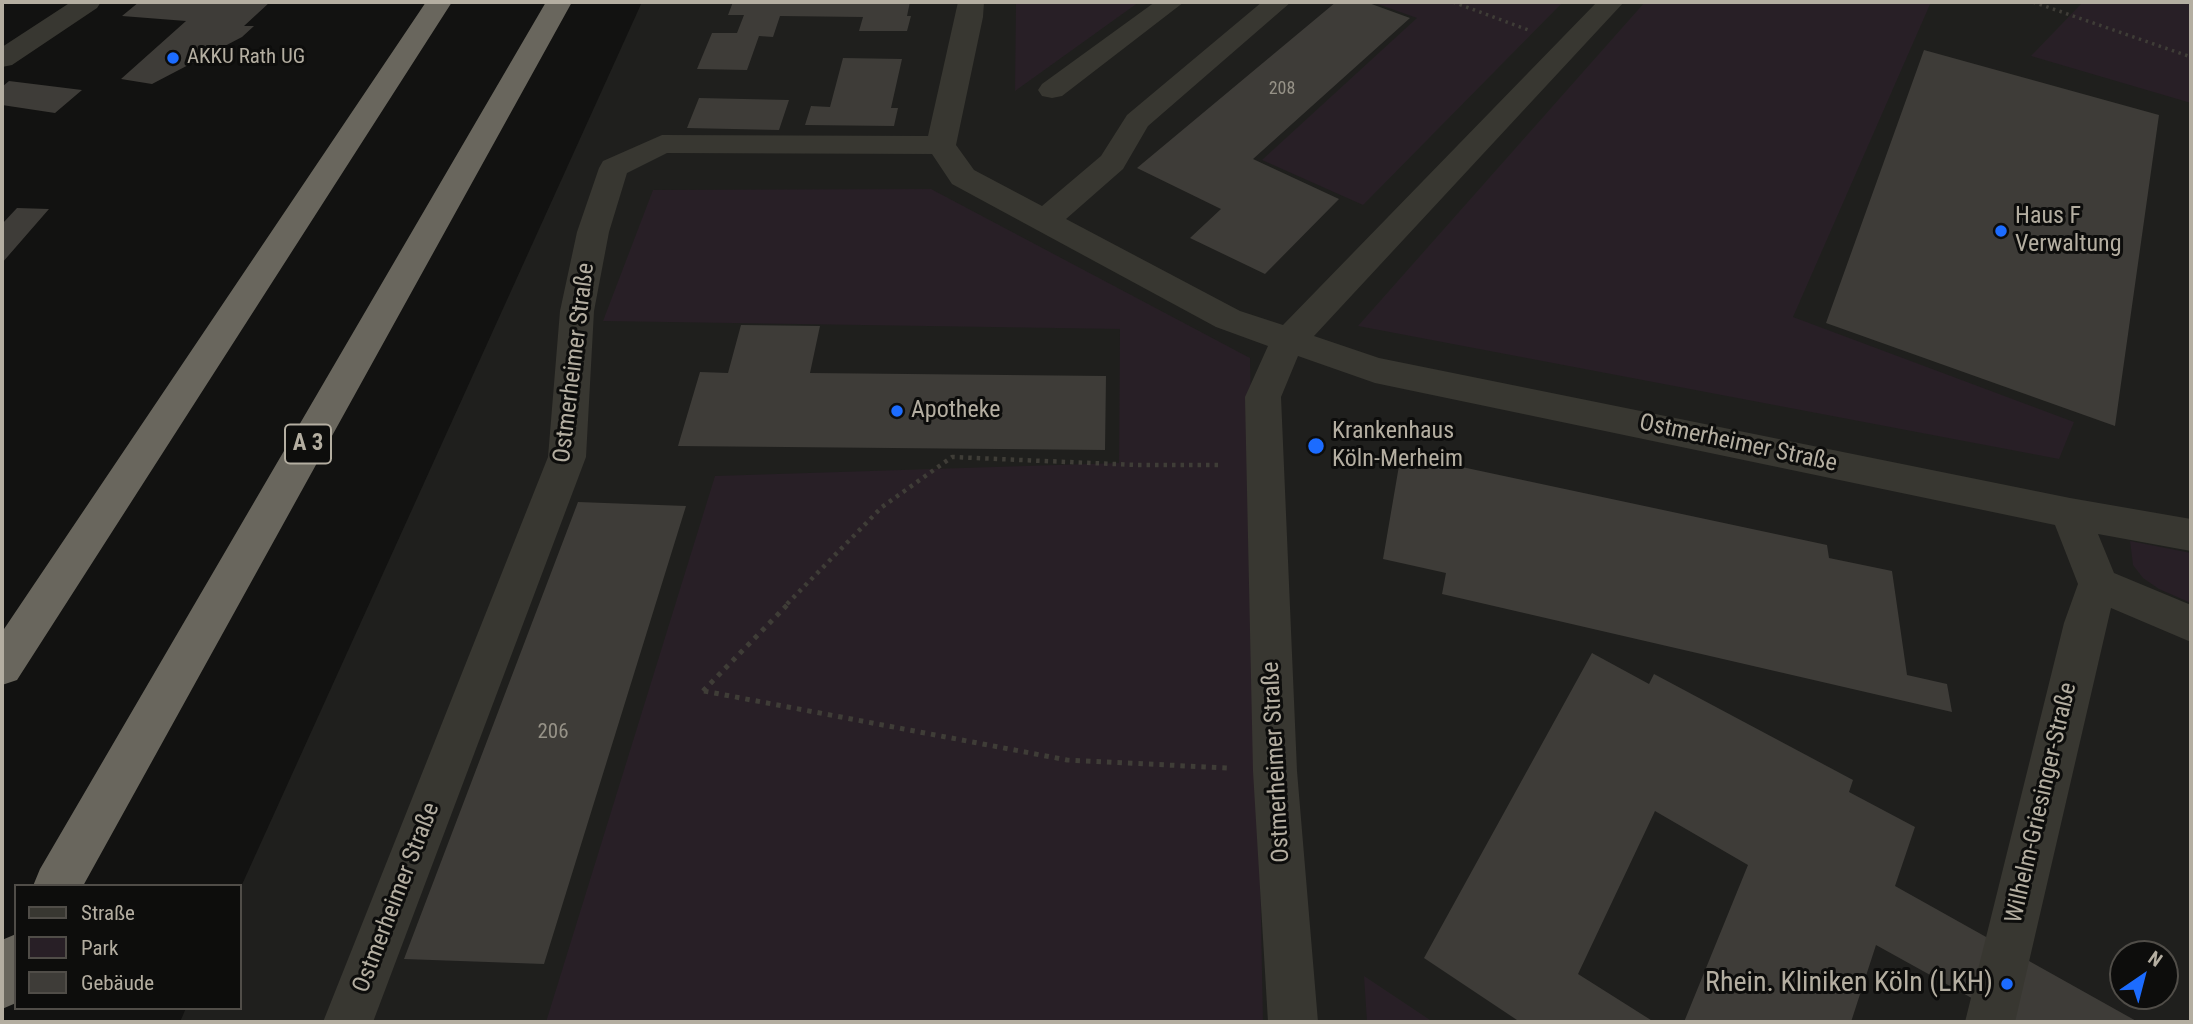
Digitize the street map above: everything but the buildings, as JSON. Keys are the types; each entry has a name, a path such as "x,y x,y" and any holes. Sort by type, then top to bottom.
{"highway":[{"path":"2,667 439,2"},
{"name":"A 3","path":"58,884 559,2"},
{"path":"2,984 14,963"}],"street":[{"path":"2,59 88,2"},
{"path":"941,145 970,17 971,2"},
{"path":"1052,90 1171,2"},
{"path":"1045,220 1112,162 1137,121 1278,2"},
{"name":"Ostmerheimer Straße","path":"1293,1022 1275,771 1263,397 1288,340 1321,309 1611,2"},
{"name":"Ostmerheimer Straße","path":"348,1022 567,457 577,311 593,232 614,168 662,144 941,145 963,177 1228,319 1375,370 2070,513 2191,534"},
{"path":"2070,513 2098,584 2191,624"},
{"name":"Wilhelm-Griesinger-Straße","path":"1990,1022 2082,636 2098,584"}],"path":[{"path":"1453,2 1571,46"},
{"path":"2033,2 2191,57"},
{"path":"1266,465 1137,465 952,457 882,506 703,691 1067,760 1275,771"}],"shaded area":[{"name":"Krankenhaus Köln-Merheim","path":"642,2 2191,2 2191,1022 180,1022 185,1010 242,1010 242,885"}],"green space":[{"path":"1016,2 1139,2 1015,91"},
{"path":"1372,2 1563,2 1363,205 1262,160 1417,18"},
{"path":"1645,2 1931,2 1793,317 2074,422 2059,459 1358,326"},
{"path":"2083,2 2191,2 2191,103 2031,56"},
{"path":"931,189 1250,358 1263,1022 546,1022 715,476 1119,463 1120,329 603,321 653,190"},
{"path":"2130,541 2191,553 2191,603 2159,589 2143,578 2133,565"},
{"path":"1364,976 1433,1022 1367,1022"}],"place":[{"name":"AKKU Rath UG","path":"173,58"},
{"name":"Haus F Verwaltung","path":"2001,231"},
{"name":"Apotheke","path":"897,411"},
{"name":"Krankenhaus Köln-Merheim","path":"1316,446"},
{"name":"Rhein. Kliniken Köln (LKH)","path":"2007,984"}]}
